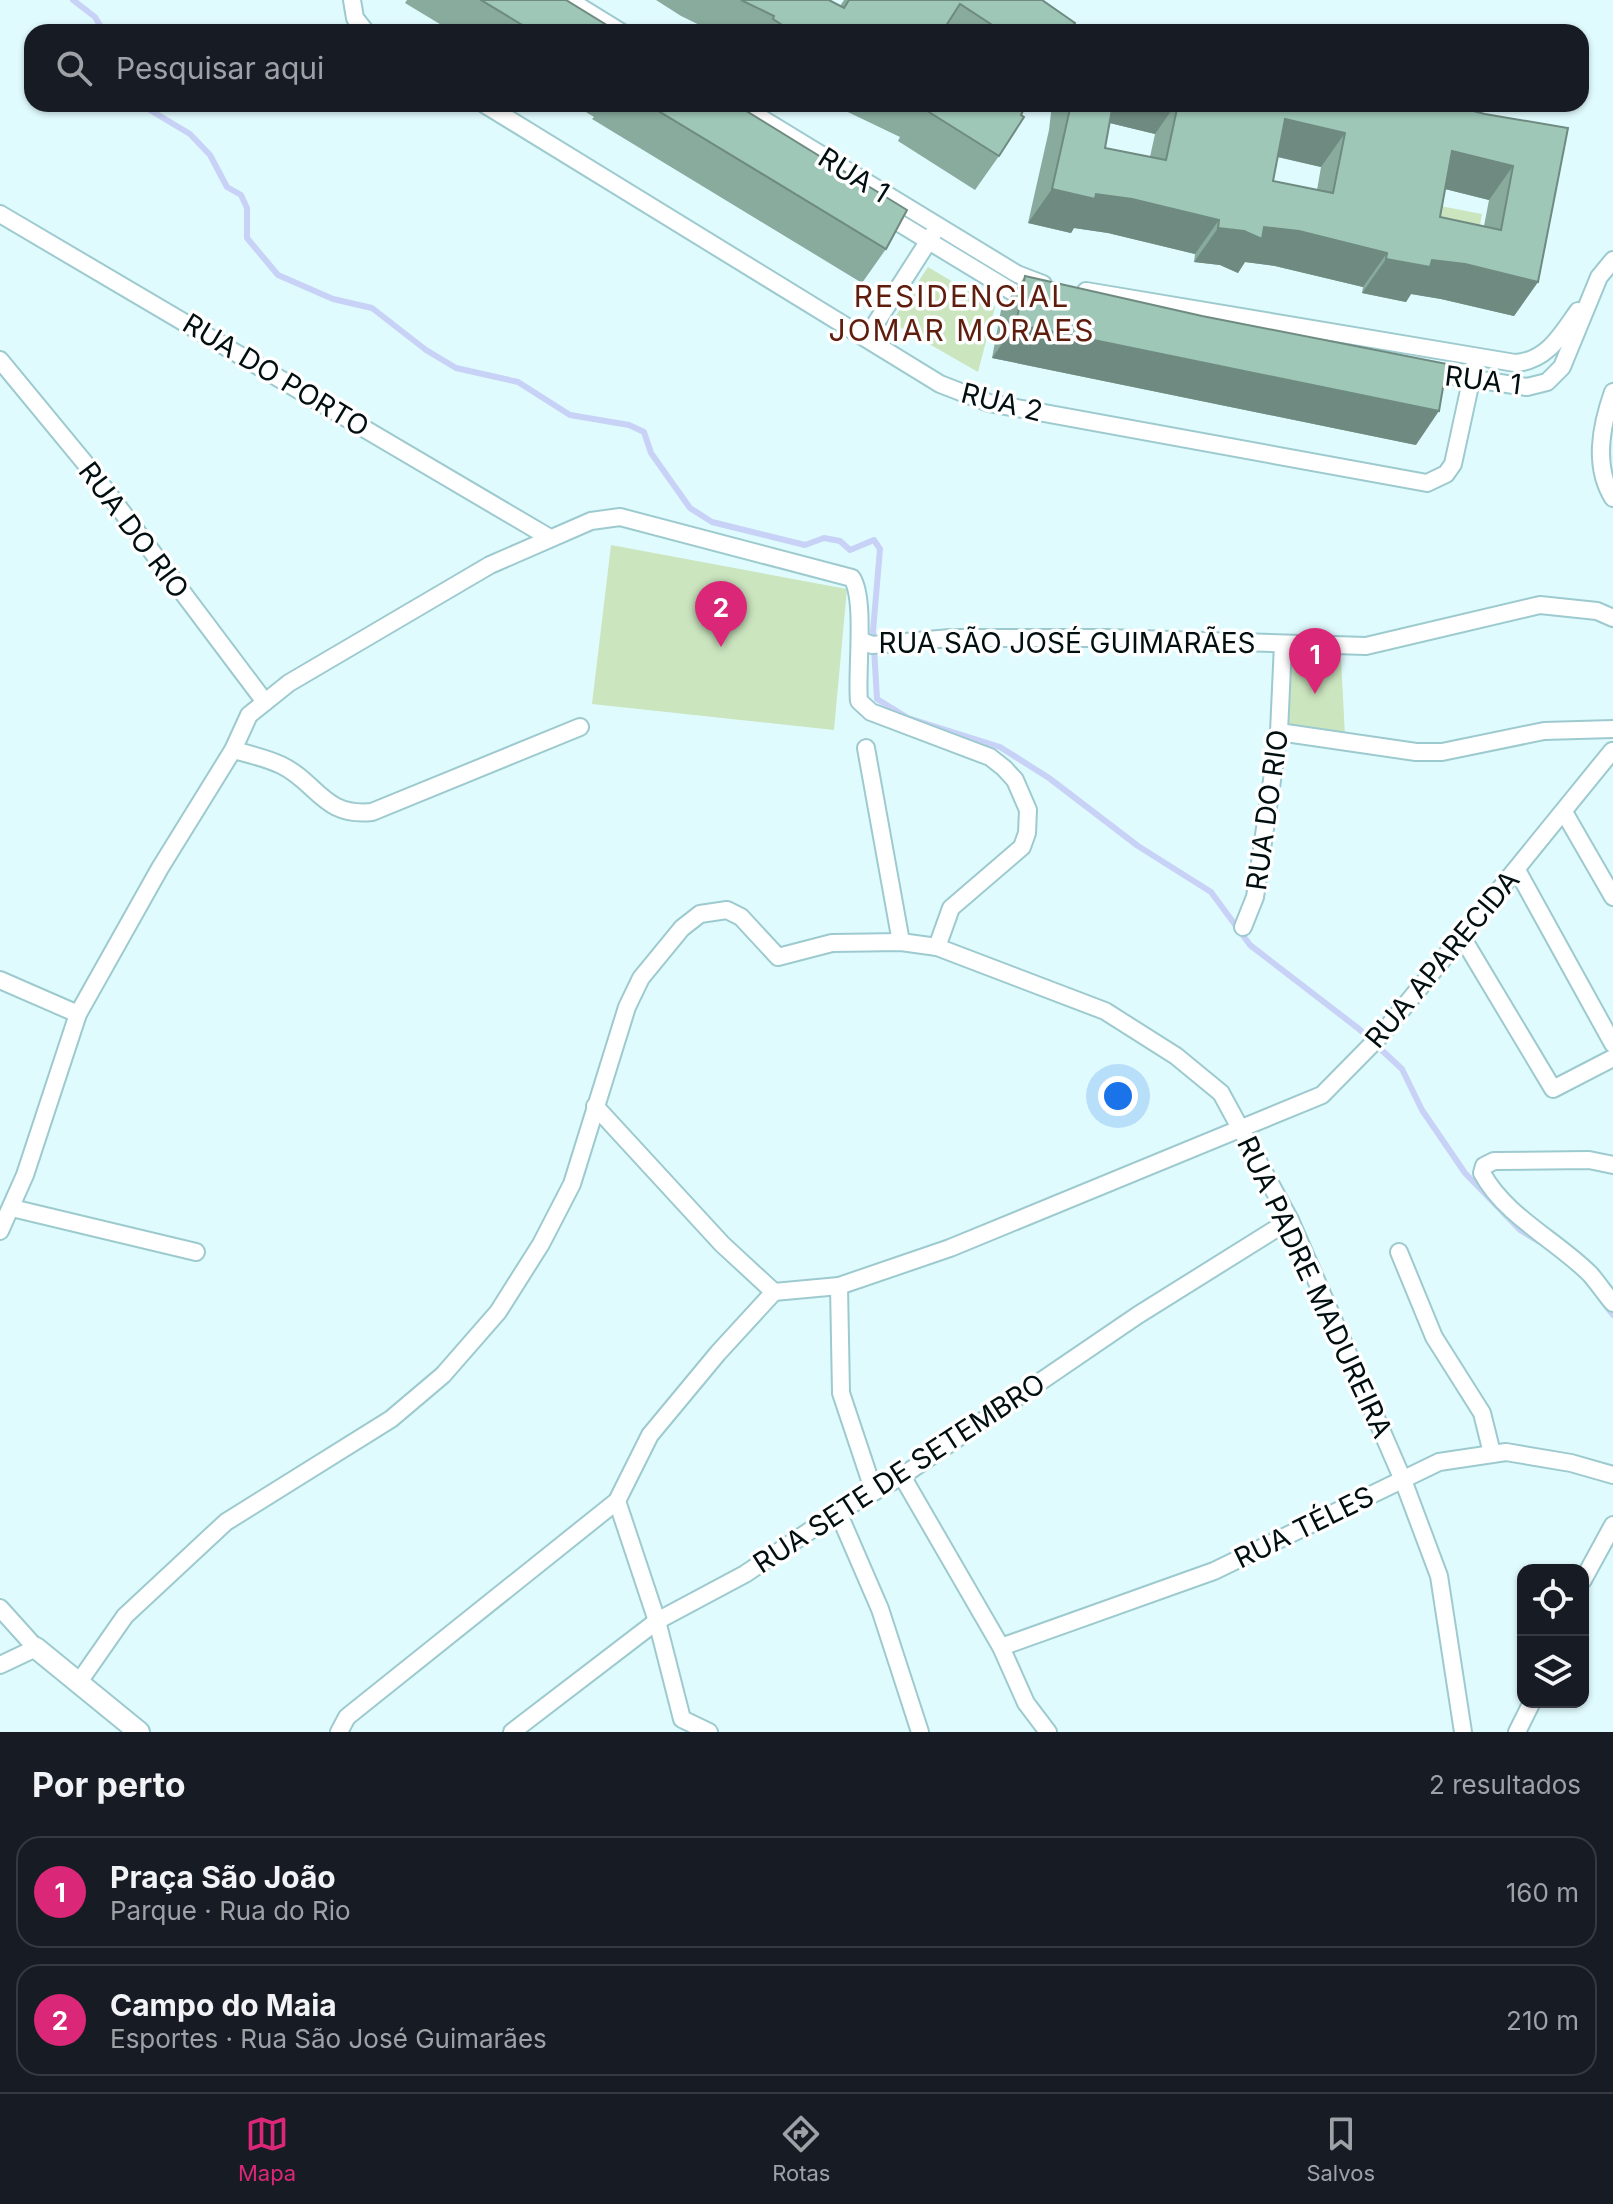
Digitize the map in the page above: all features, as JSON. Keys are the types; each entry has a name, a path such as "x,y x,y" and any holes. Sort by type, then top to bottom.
{"street":[{"path":"352,0 355,18 360,24"},
{"path":"569,0 608,24"},
{"name":"RUA 2","path":"497,112 940,384 989,403 1427,483 1446,474 1453,464 1476,358"},
{"name":"RUA 1","path":"750,112 933,234 1016,294 1054,302"},
{"name":"RUA 1","path":"862,201 1036,282 1515,363 1542,355 1554,345 1613,260"},
{"name":"RUA DO PORTO","path":"0,214 550,538"},
{"path":"867,337 933,234"},
{"name":"RUA 1","path":"1410,369 1471,381 1527,387 1552,378 1566,360 1593,290"},
{"path":"1085,308 1131,317"},
{"name":"RUA DO RIO","path":"0,360 89,468 265,702"},
{"path":"1613,392 1605,414 1600,464 1613,498"},
{"name":"RUA SÃO JOSÉ GUIMARÃES","path":"0,1231 12,1208 78,1014 144,896 233,750 249,715 289,683 490,565 591,521 620,517 845,573 857,587 857,630 873,643 950,638 1366,646 1540,605 1597,611 1613,618"},
{"path":"873,643 858,688 864,706 936,738 990,757 1015,780 1028,810 1027,833 1022,847 951,908 937,947"},
{"name":"RUA DO RIO","path":"1243,927 1255,897 1279,732 1283,644"},
{"path":"233,750 283,766 324,802 356,814 372,812 580,727"},
{"path":"1279,732 1416,752 1442,752 1544,731 1613,729"},
{"path":"866,748 901,942"},
{"name":"RUA APARECIDA","path":"774,1292 839,1286 950,1248 1322,1095 1382,1034 1613,750"},
{"path":"1564,812 1613,897"},
{"path":"1517,870 1613,1044"},
{"name":"RUA PADRE MADUREIRA","path":"79,1682 125,1616 226,1522 391,1419 443,1375 498,1312 541,1244 572,1184 627,1007 641,978 682,928 700,914 715,909 741,917 766,948 782,958 818,945 901,942 937,947 1078,998 1131,1024 1221,1093 1290,1220 1403,1480 1439,1576 1463,1732"},
{"path":"1462,937 1550,1087 1556,1089 1613,1058"},
{"path":"0,980 78,1014"},
{"path":"339,1732 347,1717 617,1501 650,1435 774,1292 722,1244 595,1106"},
{"path":"1613,1165 1589,1160 1494,1161 1484,1166 1482,1173 1488,1184 1531,1226 1591,1275 1613,1303"},
{"path":"12,1208 196,1252"},
{"name":"RUA SETE DE SETEMBRO","path":"512,1732 657,1621 745,1574 838,1512 902,1476 1138,1315 1290,1220"},
{"path":"1399,1252 1434,1337 1482,1413 1492,1453"},
{"path":"839,1286 841,1393 874,1492"},
{"name":"RUA TÉLES","path":"1001,1647 1214,1571 1439,1462 1492,1453 1571,1463 1613,1475"},
{"path":"902,1476 1001,1647 1026,1703 1048,1732"},
{"path":"617,1501 657,1621 682,1719 709,1732"},
{"path":"838,1512 880,1609 920,1732"},
{"path":"1589,1569 1613,1525"},
{"path":"0,1608 36,1648 139,1732"},
{"path":"0,1665 36,1648"},
{"path":"1517,1732 1529,1708"},
{"path":"669,1732 682,1719"}],"green space":[{"path":"1435,205 1482,214 1474,258 1426,249"},
{"path":"928,267 995,307 978,372 896,325 895,317"},
{"path":"611,545 847,589 834,730 592,704"},
{"path":"1290,656 1341,659 1345,736 1286,728"}],"building":[{"path":"481,0 566,0 605,24 521,24"},
{"path":"741,0 829,0 844,8 849,0 1042,0 1075,23 991,24 960,4 947,24 781,24 773,19 774,16"},
{"path":"660,112 748,112 907,210 886,249"},
{"path":"929,112 1022,112 1024,117 999,156"},
{"path":"1069,112 1112,112 1105,148 1166,160 1176,112 1477,112 1568,128 1538,282 1465,264 1432,260 1430,267 1386,259 1387,253 1299,231 1264,227 1262,239 1244,231 1218,228 1219,220 1132,199 1096,194 1095,199 1052,189","holes":["1285,119 1345,133 1333,193 1273,181","1452,151 1513,166 1501,230 1440,217"]},
{"path":"1025,276 1202,316 1447,364 1439,411 1016,324"}],"waterway":[{"path":"73,0 99,24"},
{"path":"153,112 190,134 210,155 227,187 241,195 247,208 247,238 278,275 333,299 372,308 426,350 456,368 518,382 570,415 629,425 644,432 651,453 690,508 712,522 805,545 824,538 840,541 850,550 874,540 880,549 873,631 877,699 908,718 1000,747 1049,778 1138,846 1211,892 1250,945 1359,1029 1402,1069 1422,1110 1465,1173 1520,1230 1538,1241"},
{"path":"1603,1302 1613,1315"}],"place":[{"name":"Campo do Maia","path":"721,647"},
{"name":"Praça São João","path":"1315,694"}],"district":[{"name":"RESIDENCIAL JOMAR MORAES","path":"962,314"}]}
